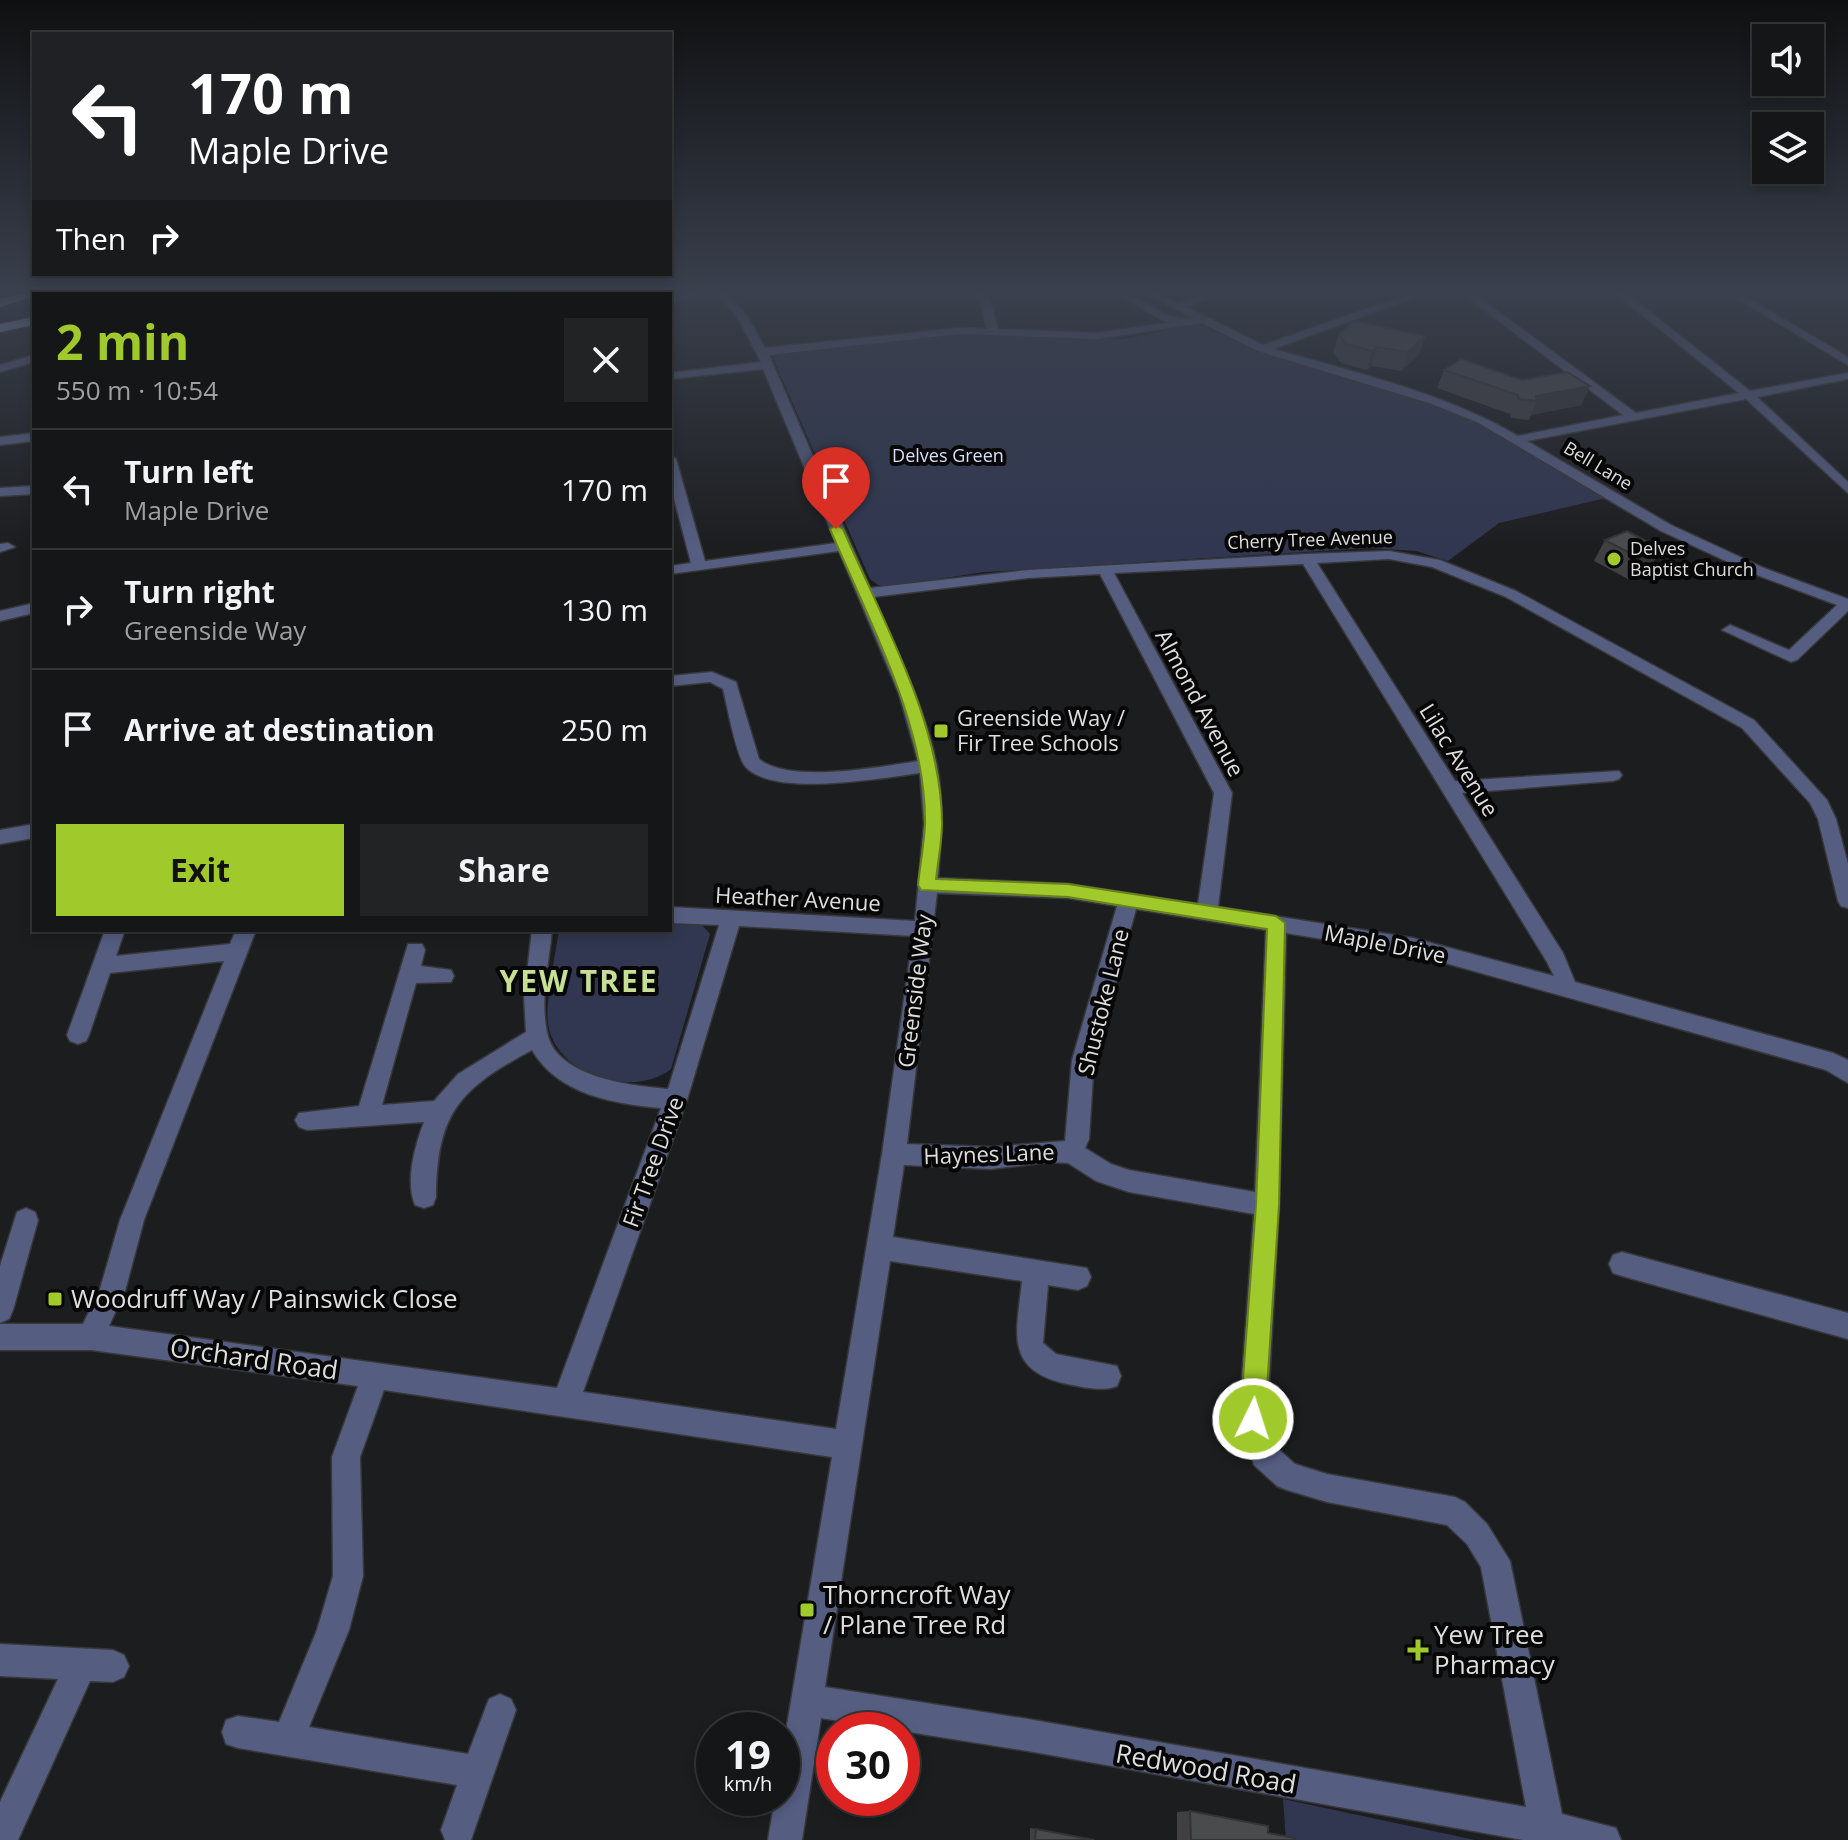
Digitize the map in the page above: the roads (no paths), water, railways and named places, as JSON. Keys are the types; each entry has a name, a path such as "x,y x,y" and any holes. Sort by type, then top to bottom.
{"street":[{"name":"Greenside Way","path":"772,379 907,694 928,766 933,824 924,929 894,1154 785,1840"},
{"name":"Bell Lane","path":"1362,379 1433,400 1481,419 1666,528 1759,571 1847,604"},
{"path":"1582,379 1632,416"},
{"path":"1728,379 1848,489"},
{"path":"1519,439 1833,379"},
{"path":"0,441 32,437"},
{"path":"672,466 699,565"},
{"path":"0,492 32,490"},
{"path":"672,570 844,546"},
{"name":"Cherry Tree Avenue","path":"866,593 1105,569 1389,555 1416,558 1469,575 1558,618 1748,724 1818,800 1830,829 1848,901"},
{"name":"Lilac Avenue","path":"1307,558 1556,959 1566,989"},
{"name":"Almond Avenue","path":"1105,569 1223,793 1207,912"},
{"path":"1730,630 1791,657 1847,604"},
{"path":"0,616 32,608"},
{"path":"672,681 712,677 730,686 753,767 771,776 873,773 928,766"},
{"path":"1448,788 1613,775"},
{"path":"0,837 32,831"},
{"name":"Maple Drive","path":"927,885 1068,891 1413,946 1843,1064"},
{"name":"Shustoke Lane","path":"1072,1152 1077,1139 1083,1060 1129,899"},
{"name":"Heather Avenue","path":"672,915 924,929"},
{"name":"Fir Tree Drive","path":"566,1402 676,1100 731,920"},
{"path":"1276,923 1267,1205 1253,1419 1264,1455 1287,1476 1327,1488 1455,1512 1477,1534 1495,1561 1548,1830"},
{"path":"78,1035 114,932"},
{"path":"542,932 537,1037 542,1050 585,1085 599,1091 676,1100"},
{"path":"103,966 242,940"},
{"path":"91,1337 112,1291 132,1220 242,940"},
{"path":"368,1115 415,950"},
{"path":"409,974 444,976"},
{"path":"424,1197 423,1171 427,1143 437,1111 459,1086 537,1037"},
{"path":"307,1120 437,1111"},
{"name":"Haynes Lane","path":"894,1154 991,1158 1049,1151 1072,1152 1104,1173 1129,1181 1267,1205"},
{"path":"0,1310 26,1220"},
{"path":"880,1247 1078,1277"},
{"path":"1622,1264 1848,1326"},
{"path":"1036,1272 1029,1346 1043,1365 1107,1376"},
{"name":"Orchard Road","path":"0,1337 91,1337 566,1402 848,1445"},
{"path":"288,1740 333,1630 348,1576 346,1457 376,1375"},
{"path":"0,1660 97,1665 0,1840"},
{"name":"Redwood Road","path":"808,1700 1462,1810 1604,1840"},
{"path":"458,1830 500,1710"},
{"path":"238,1732 477,1772"}],"place":[{"name":"Delves Baptist Church","path":"1614,559"},
{"name":"Greenside Way / Fir Tree Schools","path":"941,731"},
{"name":"Woodruff Way / Painswick Close","path":"55,1299"},
{"name":"Thorncroft Way / Plane Tree Rd","path":"807,1610"},
{"name":"Yew Tree Pharmacy","path":"1418,1650"}],"district":[{"name":"YEW TREE","path":"579,982"}],"park label":[{"name":"Delves Green","path":"948,456"}]}
